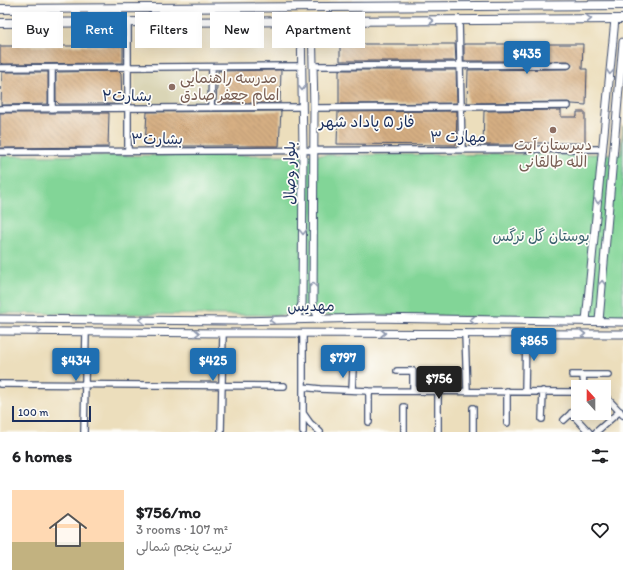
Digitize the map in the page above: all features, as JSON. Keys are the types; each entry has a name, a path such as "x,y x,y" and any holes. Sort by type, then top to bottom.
{"main road":[{"path":"0,9 302,4 461,3 561,6 623,5"},
{"path":"561,6 561,19"},
{"path":"109,8 109,12"},
{"path":"365,21 619,19"},
{"path":"128,22 272,21"},
{"path":"0,23 71,22"}],"street":[{"path":"586,321 606,112 619,19"},
{"path":"460,21 462,149"},
{"path":"128,22 128,151"},
{"path":"599,321 623,42"},
{"name":"بلوار وصال","path":"290,319 298,314 302,304 303,150 302,48"},
{"name":"بلوار وصال","path":"313,48 313,305 317,314 324,319"},
{"path":"314,66 568,65"},
{"path":"0,68 302,66"},
{"path":"211,108 212,67"},
{"path":"52,68 52,109"},
{"path":"314,108 568,106"},
{"name":"بشارت۲","path":"0,109 302,107"},
{"path":"606,112 617,113"},
{"name":"مهارت ۳","path":"314,150 603,149"},
{"name":"بشارت۳","path":"0,152 314,150"},
{"name":"مهدیس","path":"0,319 235,321 371,318 623,322"},
{"path":"492,320 492,333"},
{"path":"173,321 173,332"},
{"name":"مهدیس","path":"0,331 623,334"},
{"path":"84,432 86,332"},
{"path":"221,432 223,333"},
{"path":"303,333 303,432"},
{"path":"465,333 467,391"},
{"path":"525,391 526,334"},
{"path":"352,390 353,368"},
{"path":"397,371 413,371 413,391"},
{"path":"572,375 608,375"},
{"path":"583,376 583,380"},
{"path":"0,384 284,386"},
{"path":"303,387 320,390 369,391 571,392"},
{"path":"369,391 369,422"},
{"path":"438,391 438,432"},
{"path":"507,391 507,423"},
{"path":"542,419 543,391"},
{"path":"596,432 621,413 611,402"},
{"path":"404,407 404,432"},
{"path":"473,408 473,432"},
{"path":"303,412 310,423 320,432"},
{"path":"564,420 571,413"},
{"path":"578,420 589,432"}],"shaded area":[{"name":"مدرسه راهنمایی امام جعفر صادق","path":"137,72 207,72 209,74 211,108 208,100 206,102 138,104 135,101 135,75"}],"green space":[{"name":"بوستان گل نرگس","path":"623,126 623,318 0,313 0,156 621,154"}],"building":[{"path":"365,44 455,44 456,61 340,61 340,48 365,48"},
{"path":"464,44 583,44 582,69 587,69 586,105 572,104 568,102 467,103 468,70 568,69 572,65 568,61 464,61"},
{"path":"0,46 12,46 12,48 63,48 63,46 71,46 71,48 123,48 123,63 0,63"},
{"path":"281,70 280,103 216,103 218,71"},
{"path":"339,70 456,70 457,103 339,104"},
{"path":"119,71 121,73 122,100 119,104 59,104 56,101 56,74 58,72"},
{"path":"2,72 48,72 48,104 1,105"},
{"path":"561,110 561,117 577,117 577,112 585,112 585,143 515,143 515,145 483,145 484,111"},
{"path":"281,111 279,146 145,146 147,112"},
{"path":"457,111 456,145 337,144 338,112"},
{"path":"0,113 109,113 108,147 0,148"}],"place":[{"name":"مدرسه راهنمایی امام جعفر صادق","path":"172,87"},
{"name":"دبیرستان آیت الله طالقانی","path":"553,130"}],"district":[{"name":"فاز ۵ پاداد شهر","path":"367,121"}]}
